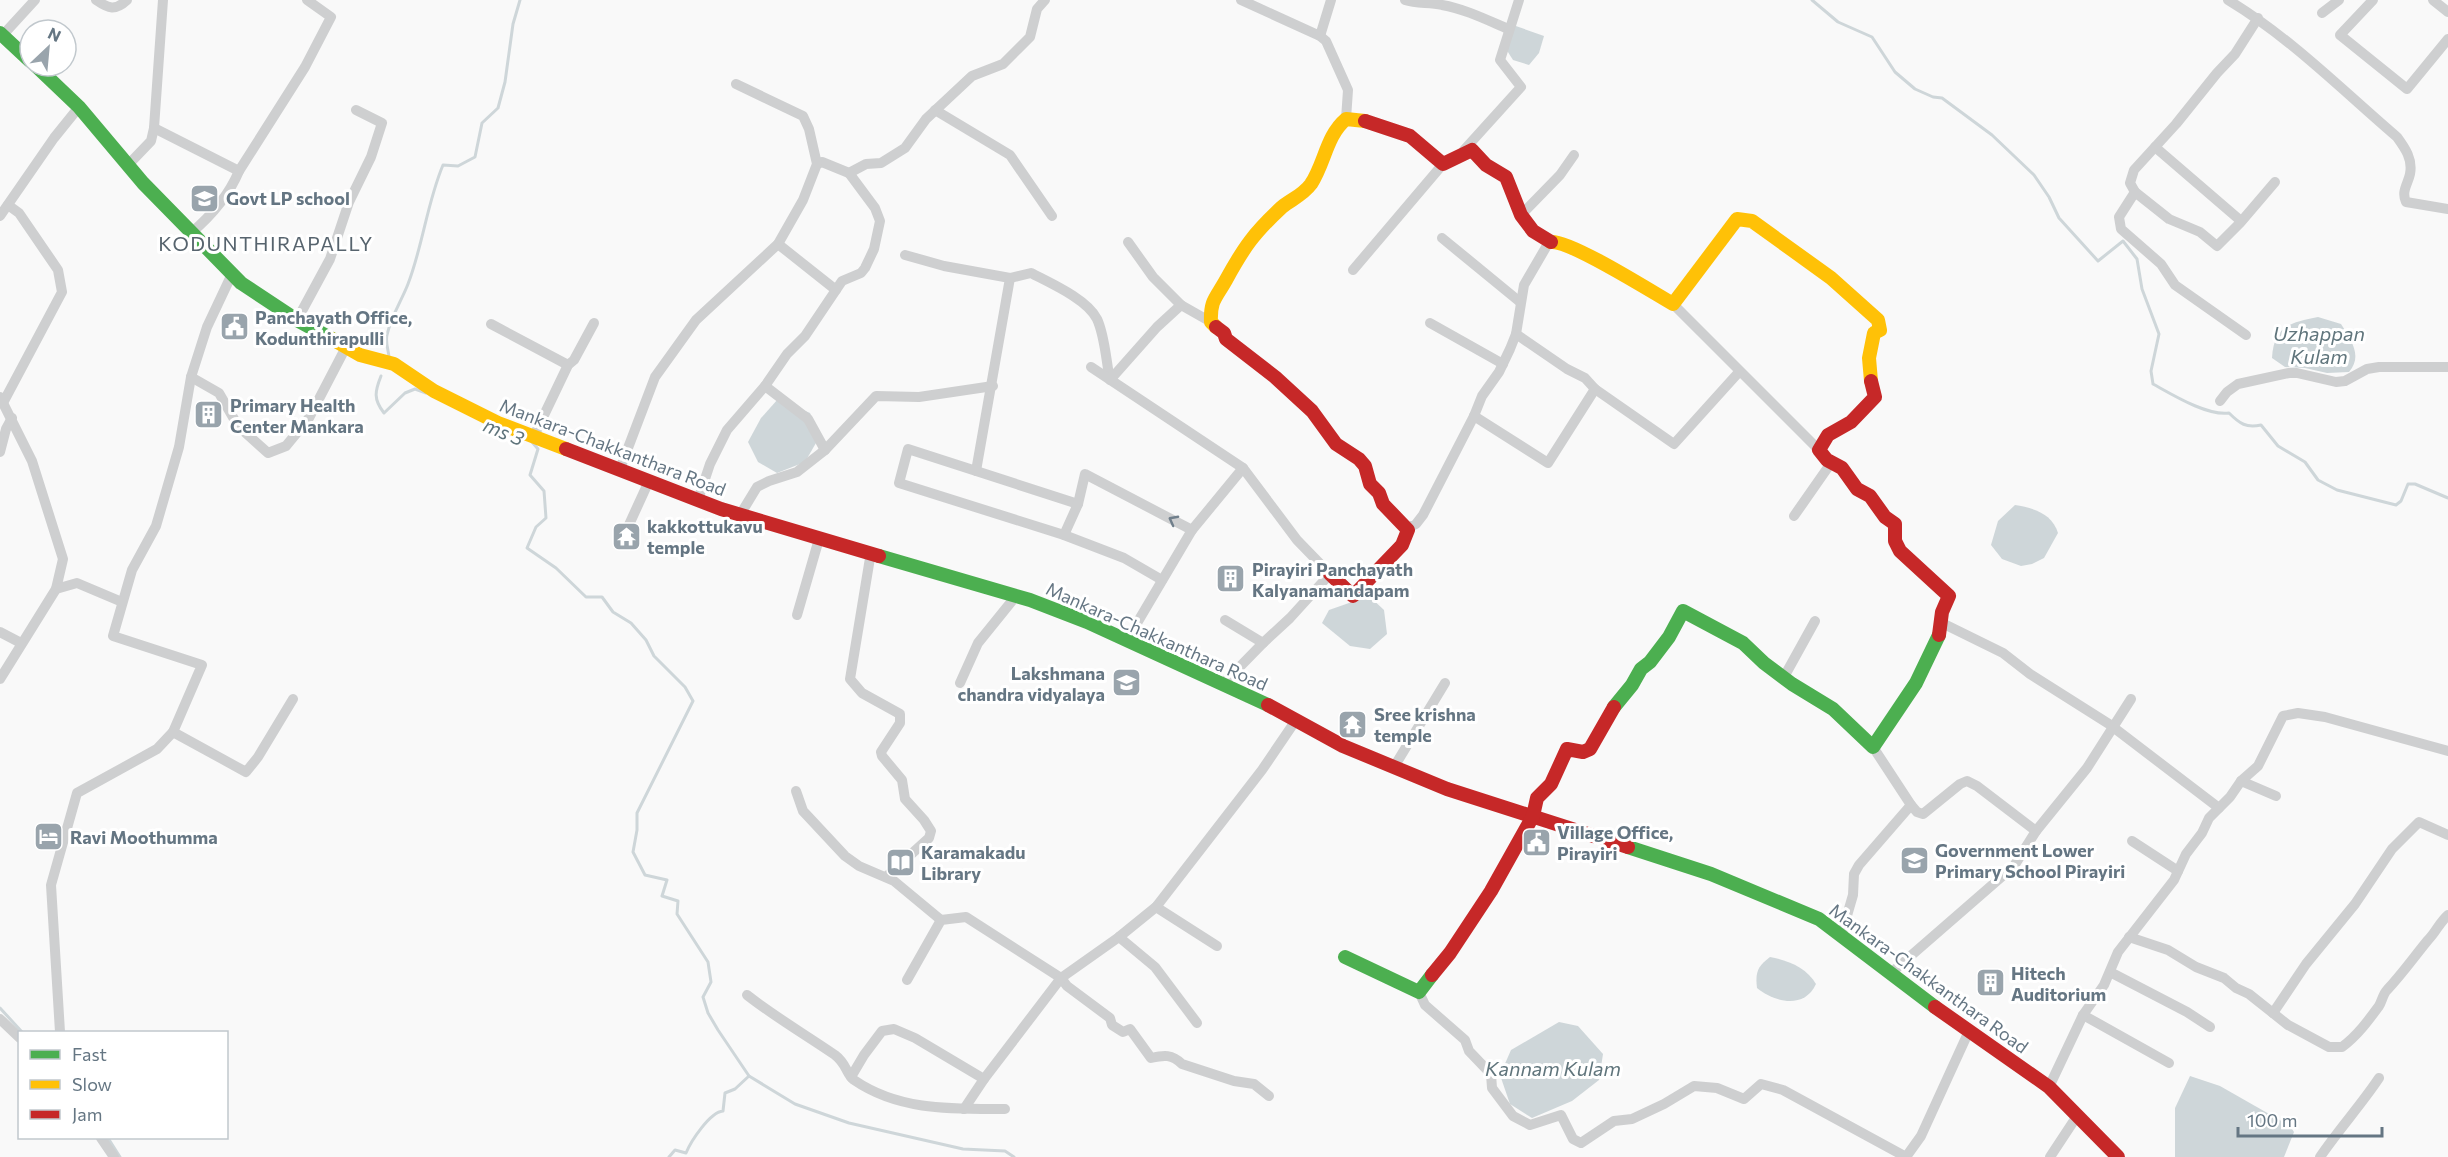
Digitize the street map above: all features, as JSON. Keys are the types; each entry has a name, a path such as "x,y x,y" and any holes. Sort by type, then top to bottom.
{"street":[{"path":"18,49 2,34 34,0"},
{"path":"96,0 108,8 117,8 127,0"},
{"path":"128,165 151,141 154,128 163,0"},
{"path":"191,233 209,218 234,182 305,67 331,16 307,0"},
{"path":"849,173 866,164 881,163 905,148 935,110 972,76 1003,64 1030,37 1037,9 1045,0"},
{"path":"1241,0 1320,36 1326,41 1348,90 1346,119"},
{"path":"1320,36 1331,0"},
{"path":"1405,0 1416,4 1442,5 1475,15 1508,29"},
{"path":"1211,322 1209,307 1240,252 1253,235 1285,205 1300,196 1311,183 1324,151 1340,124 1346,119 1358,119 1410,136 1443,164 1449,164 1464,150 1521,87 1500,60 1518,0"},
{"path":"2228,0 2258,18 2301,51 2397,137 2409,154 2410,173 2404,196 2406,202 2448,209"},
{"path":"2322,13 2339,0"},
{"path":"2373,0 2340,35 2407,89 2448,39"},
{"path":"2433,0 2448,12"},
{"path":"2258,18 2235,54 2134,170 2130,183 2135,192 2169,219 2200,232 2217,246 2275,182"},
{"name":"Mankara-Chakkanthara Road","path":"49,78 79,107 128,165 241,283 297,320 360,355 394,364 434,392 498,423 740,515 1016,596 1087,622 1223,684 1343,746 1447,789 1711,874 1819,919 1969,1031 2049,1087 2118,1157"},
{"path":"620,469 655,377 696,320 778,244 803,200 817,164 809,129 803,117 736,84"},
{"path":"0,216 54,138 79,107"},
{"path":"297,320 330,259 349,202 371,157 382,123 356,110"},
{"path":"935,110 1010,155 1052,216"},
{"path":"154,128 239,171"},
{"path":"2155,147 2241,221"},
{"path":"1464,150 1472,150 1486,165 1506,177 1521,215 1533,231 1549,242 1558,242 1584,254 1673,304 1827,460 1842,468 1857,489 1869,496 1885,517 1895,524 1895,542 1899,549 1944,590 1948,596 1934,648 1915,686 1873,747"},
{"path":"1521,215 1560,175 1574,155"},
{"path":"698,500 720,442 727,430 805,336 842,281 861,273 874,249 880,221 875,208 849,173 822,162 817,164"},
{"path":"1353,270 1443,164"},
{"path":"2135,192 2120,217 2121,229 2161,264 2175,285 2246,335"},
{"path":"0,679 56,589 63,559 42,487 2,400 62,292 58,270 19,213 8,206"},
{"path":"1673,304 1704,259 1723,239 1737,219 1752,221 1785,242 1831,278 1878,320 1880,330 1874,333 1870,342 1867,364 1875,397 1851,422 1828,435 1819,450"},
{"path":"1442,238 1520,302"},
{"path":"1091,368 1243,468 1297,540 1353,596 1402,545 1407,536 1407,528 1383,504 1379,494 1370,484 1365,466 1359,459 1336,444 1312,411 1275,377 1232,345 1224,333 1211,322 1181,305 1153,277 1128,242"},
{"path":"1407,528 1416,524 1423,515 1482,396 1503,364 1516,334 1524,285 1549,242"},
{"path":"778,244 836,290"},
{"path":"905,255 944,266 1010,278 1031,273 1059,288 1090,309 1097,320 1110,380"},
{"path":"60,1031 51,885 77,793 157,749 172,732 202,665 113,636 132,570 156,526 179,447 191,377 207,327 232,274"},
{"path":"976,471 993,386 1010,278"},
{"path":"1110,380 1157,327 1181,305"},
{"path":"534,436 568,365 574,360 594,323"},
{"path":"1430,323 1503,364"},
{"path":"491,324 568,365"},
{"path":"1516,334 1567,369 1585,378 1595,389 1674,444 1739,372"},
{"path":"191,377 219,393 238,426 268,453 286,446 309,418 346,347"},
{"path":"2220,401 2238,384 2289,373 2336,382 2345,381 2367,369 2379,367 2448,367"},
{"path":"765,386 808,419 825,450"},
{"path":"740,515 757,487 797,472 825,450 876,396 919,396 993,386"},
{"path":"1474,416 1548,463 1595,389"},
{"path":"0,452 6,429 12,418"},
{"path":"1078,504 908,449 898,483 1064,535 1124,558 1162,580"},
{"path":"1794,516 1831,462"},
{"path":"1127,640 1192,530 1243,468"},
{"path":"1064,535 1078,504 1085,474 1192,530"},
{"path":"622,540 649,481"},
{"path":"797,615 819,538"},
{"path":"871,552 850,679 862,693 900,714 900,723 881,752 882,756 902,780 905,799 931,831 929,838 886,878"},
{"path":"1223,684 1290,618 1330,574"},
{"path":"56,589 77,583 122,602"},
{"path":"960,683 978,643 1016,596"},
{"path":"1419,992 1450,953 1491,891 1533,816 1538,798 1551,784 1567,750 1583,752 1590,749 1616,703 1669,637 1683,611 1743,643 1764,663 1818,702 1833,709 1873,747 1917,812 1923,814 1960,784 1967,782 1977,786 2036,831"},
{"path":"1225,620 1263,643"},
{"path":"1784,677 1815,621"},
{"path":"1942,623 2003,653 2030,674 2114,728 2219,808"},
{"path":"0,632 21,643"},
{"path":"1394,767 1445,683"},
{"path":"172,732 246,772 258,757 293,699"},
{"path":"1891,973 2014,866 2036,831 2087,768 2131,699"},
{"path":"2049,1087 2083,1015 2104,985 2118,952 2174,880 2209,818 2241,781 2258,766 2283,716 2298,713 2325,717 2448,751"},
{"path":"964,1109 1061,978 1119,937 1156,907 1262,770 1296,720"},
{"path":"2241,781 2276,795"},
{"path":"796,791 803,811 845,856 859,866 894,881 941,920 966,917 1061,978 1067,986 1110,1018 1112,1025 1124,1032 1130,1029 1151,1058 1166,1054 1193,1067 1234,1081 1254,1084 1269,1096"},
{"path":"1841,936 1853,895 1854,874 1859,865 1911,805"},
{"path":"2273,1013 2306,964 2355,904 2392,849 2419,822 2448,835"},
{"path":"2132,841 2178,871"},
{"path":"1156,907 1217,946"},
{"path":"2129,937 2168,950 2196,967 2224,978 2288,1025 2320,1043 2330,1047 2342,1047 2361,1030 2386,991 2395,984 2403,969 2448,915"},
{"path":"907,980 941,920"},
{"path":"1119,937 1155,967 1197,1023"},
{"path":"1345,957 1419,992 1425,1005 1465,1040 1469,1051 1491,1074 1492,1088 1513,1116 1530,1125 1561,1115 1573,1139 1581,1143 1614,1121 1632,1119 1694,1086 1717,1088 1744,1099 1761,1084 1783,1090 1906,1157 1921,1136 1969,1031"},
{"path":"2110,972 2187,1012 2210,1027"},
{"path":"747,995 774,1017 844,1062 851,1077 873,1092 914,1106 1005,1109"},
{"path":"2083,1015 2169,1063"},
{"path":"0,1019 18,1036"},
{"path":"851,1077 864,1054 882,1031 894,1029 915,1038 984,1079"},
{"path":"2320,1157 2379,1078"},
{"path":"2050,1157 2078,1116"},
{"path":"102,1139 114,1157"}],"water":[{"path":"1513,25 1544,36 1539,53 1529,65 1513,60 1506,49"},
{"name":"Uzhappan Kulam","path":"2318,317 2341,324 2348,336 2355,354 2353,366 2349,372 2327,373 2305,368 2285,367 2272,358 2276,339 2285,327"},
{"path":"778,399 810,413 820,436 805,462 777,473 758,462 748,442 761,418"},
{"path":"2015,505 2047,516 2058,533 2044,558 2032,564 2021,566 2002,559 1991,545 1998,521"},
{"path":"1369,596 1384,610 1387,634 1370,649 1350,646 1322,623 1329,610"},
{"path":"1770,957 1784,960 1808,973 1816,984 1811,992 1804,998 1788,1001 1772,997 1757,988 1758,970"},
{"name":"Kannam Kulam","path":"1559,1022 1578,1026 1603,1054 1599,1080 1572,1101 1532,1118 1510,1104 1500,1075 1511,1050"},
{"path":"2190,1076 2220,1086 2290,1126 2294,1132 2284,1157 2175,1157 2175,1108"}],"waterway":[{"path":"389,358 387,335 413,269 443,165 458,166 475,157 482,123 498,108 505,82 513,24 520,0"},
{"path":"1812,0 1838,22 1872,37 1895,72 1915,89 1933,97 1942,98 1992,135 2034,175 2049,197 2059,218 2098,261 2123,241 2137,259 2142,289 2159,334 2151,371 2153,384 2201,408 2229,413 2247,425 2261,425 2278,446 2305,462 2318,480 2337,490 2396,505 2401,501 2408,484 2415,484 2448,498"},
{"name":"ms 3","path":"381,376 376,395 384,413 405,393 415,389 426,393"},
{"path":"532,442 538,449 530,475 544,491 546,518 536,527 527,548 556,568 586,597 602,597 613,612 631,623 646,640 654,656 685,687 693,701 637,813 633,852 645,875 667,880 662,896 678,901 677,914 708,962 711,982 703,997 708,1013 749,1076 795,1104 849,1123 963,1149 1005,1151 1014,1157"},
{"path":"0,1008 21,1031"},
{"path":"669,1157 675,1150 686,1153 696,1135 712,1116 723,1111 725,1093 735,1089 749,1076"},
{"path":"109,1139 120,1157"}],"traffic: fast":[{"path":"0,33 18,50"},
{"path":"49,78 79,107 143,183 241,283 297,320 332,339"},
{"path":"879,556 1030,600 1087,622 1268,705"},
{"path":"1614,707 1632,685 1641,669 1650,662 1669,637 1683,611 1743,643 1764,663 1792,684 1833,709 1873,747 1916,683 1939,635"},
{"path":"1628,847 1711,874 1819,919 1935,1007"},
{"path":"1345,957 1419,992 1432,975"}],"traffic: slow":[{"path":"1216,327 1211,322 1214,300 1250,241 1282,207 1308,188 1339,126 1346,119 1365,121"},
{"path":"1551,242 1575,249 1673,304 1737,219 1752,221 1831,278 1878,320 1880,330 1874,333 1869,358 1871,381"},
{"path":"332,339 360,355 394,364 434,391 498,423 566,449"}],"traffic: jam":[{"path":"1365,121 1410,136 1443,164 1472,150 1486,165 1506,177 1521,215 1533,231 1551,242"},
{"path":"1216,327 1224,333 1226,339 1275,377 1312,411 1336,444 1359,459 1365,466 1370,484 1379,493 1383,504 1408,530 1402,545 1353,596 1330,574"},
{"path":"1871,381 1875,397 1851,422 1828,435 1819,450 1827,460 1842,468 1857,489 1870,496 1885,517 1895,524 1895,541 1900,551 1949,596 1942,612 1939,635"},
{"path":"566,449 721,509 879,556"},
{"path":"1268,705 1343,746 1447,789 1628,847"},
{"path":"1432,975 1450,953 1491,891 1533,816 1537,798 1551,784 1567,749 1583,752 1590,749 1614,707"},
{"path":"1935,1007 2049,1087 2118,1157"}],"place":[{"name":"Govt LP school","path":"205,198"},
{"name":"Panchayath Office, Kodunthirapulli","path":"234,327"},
{"name":"Primary Health Center Mankara","path":"209,415"},
{"name":"kakkottukavu temple","path":"626,536"},
{"name":"Pirayiri Panchayath Kalyanamandapam","path":"1231,579"},
{"name":"Lakshmana chandra vidyalaya","path":"1126,683"},
{"name":"Sree krishna temple","path":"1353,724"},
{"name":"Ravi Moothumma","path":"49,837"},
{"name":"Village Office, Pirayiri","path":"1536,842"},
{"name":"Government Lower Primary School Pirayiri","path":"1914,860"},
{"name":"Karamakadu Library","path":"900,862"},
{"name":"Hitech Auditorium","path":"1990,983"}],"district":[{"name":"KODUNTHIRAPALLY","path":"266,243"}]}
